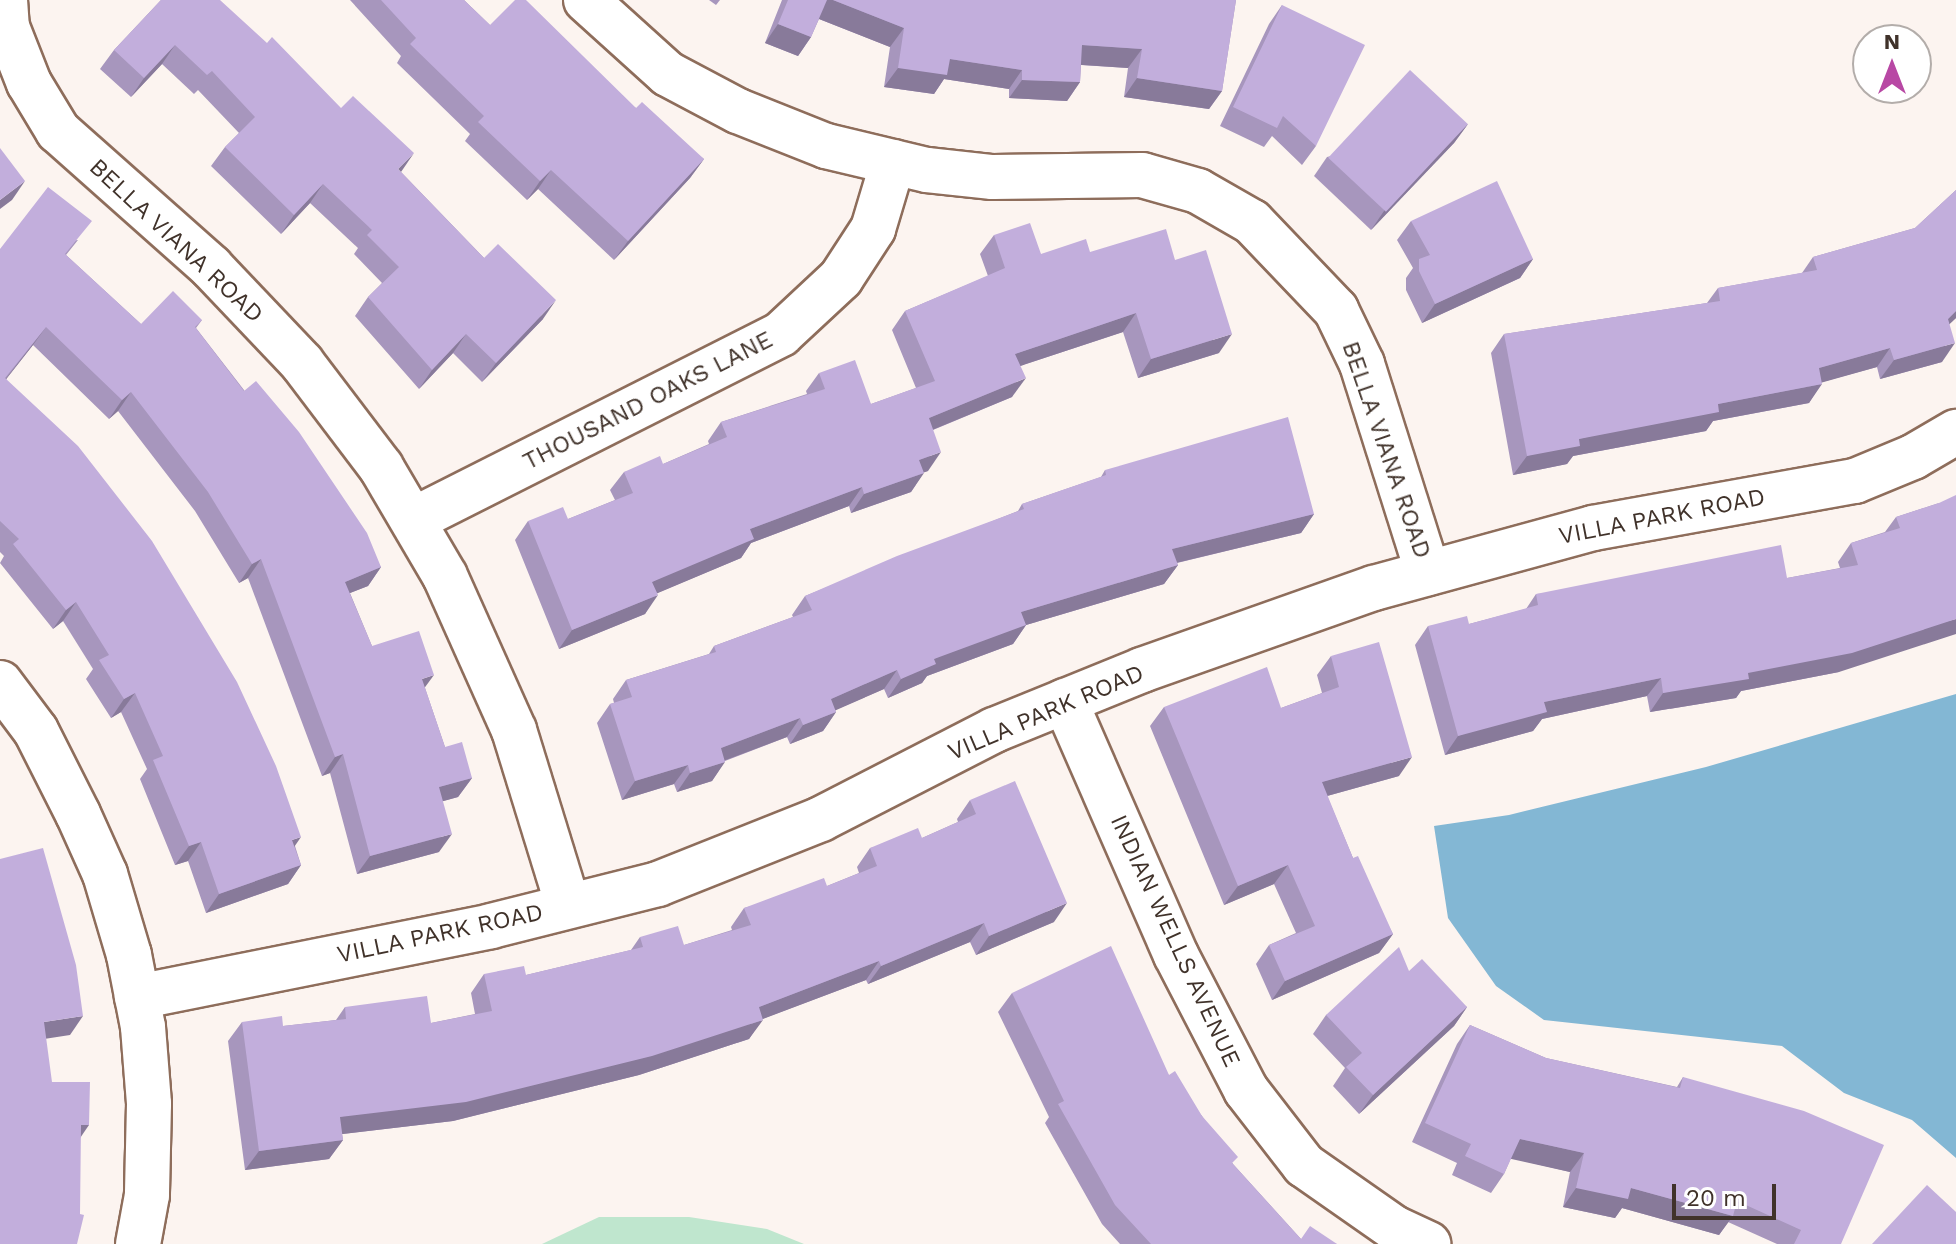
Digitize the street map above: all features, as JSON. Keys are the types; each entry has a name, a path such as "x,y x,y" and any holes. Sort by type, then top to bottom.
{"street":[{"name":"BELLA VIANA ROAD","path":"5,0 7,27 29,83 58,131 211,267 302,363 381,467 445,576 514,730 568,906"},
{"name":"BELLA VIANA ROAD","path":"586,0 668,74 738,111 826,146 893,162 993,177 1142,175 1198,191 1252,222 1336,310 1362,364 1428,573"},
{"name":"THOUSAND OAKS LANE","path":"413,520 781,334 841,278 873,229 893,162"},
{"name":"VILLA PARK ROAD","path":"137,997 568,906 658,884 821,819 994,730 1345,598 1593,528 1855,481 1956,432"},
{"path":"0,683 36,731 105,874 137,997 149,1104 147,1195 138,1244"},
{"name":"INDIAN WELLS AVENUE","path":"1065,701 1176,955 1246,1090 1304,1165 1394,1228 1429,1244"}],"green space":[{"path":"599,1217 689,1217 767,1229 804,1244 542,1244"}],"water":[{"path":"1956,694 1956,1158 1912,1120 1844,1093 1782,1046 1544,1020 1496,986 1448,918 1434,826 1509,815 1706,767"}],"building":[{"path":"161,0 220,0 267,43 272,37 341,108 353,96 414,153 398,169 484,258 498,244 556,300 496,363 466,334 432,370 368,297 399,267 367,235 372,230 323,184 294,215 225,147 255,117 212,71 207,75 175,45 144,78 114,50"},
{"path":"381,0 464,0 490,25 515,0 526,0 636,108 642,102 704,159 628,241 551,170 540,181 478,122 484,116 410,44 416,38"},
{"path":"788,0 827,0 811,37 778,24"},
{"path":"833,0 1236,0 1222,91 1137,78 1142,49 1082,45 1080,82 1022,80 1022,70 950,59 947,75 898,68 904,28"},
{"path":"1282,5 1365,45 1316,146 1283,116 1277,128 1233,107"},
{"path":"1410,70 1468,124 1386,212 1328,158"},
{"path":"0,148 25,181 0,200"},
{"path":"1497,181 1533,259 1435,304 1419,271 1419,259 1430,255 1411,221"},
{"path":"48,187 92,221 65,254 141,324 173,291 202,320 195,327 244,391 256,381 299,432 367,533 381,567 345,582 372,646 419,631 434,675 422,679 445,747 462,742 472,778 439,787 452,834 370,856 343,754 335,757 261,559 252,564 208,492 131,392 122,400 46,327 5,378 78,446 152,541 237,682 276,766 301,837 292,840 301,865 219,894 201,842 189,846 153,760 163,756 135,693 124,699 99,660 109,655 76,602 66,610 13,544 19,539 0,521 0,249"},
{"path":"1956,190 1956,311 1948,319 1955,343 1894,360 1890,348 1819,368 1822,384 1718,404 1719,412 1579,439 1580,446 1527,456 1504,334 1720,301 1718,288 1817,270 1813,257 1915,228"},
{"path":"1030,223 1041,254 1086,239 1090,252 1166,229 1175,260 1206,250 1232,334 1151,359 1136,313 1015,354 1026,378 929,418 941,452 919,460 924,473 864,494 862,487 750,529 754,539 652,582 658,595 572,630 528,521 563,507 568,519 633,493 624,472 660,456 663,464 727,437 721,422 825,389 819,373 855,360 871,404 935,381 905,311 1005,268 994,235"},
{"path":"1288,417 1314,514 1172,549 1178,565 1021,612 1026,625 934,659 936,664 901,679 897,670 831,699 836,712 803,725 800,718 721,748 725,762 690,773 688,765 635,781 610,704 632,697 626,680 716,652 714,646 812,610 805,596 897,556 1024,509 1022,504 1106,475 1105,470"},
{"path":"1956,495 1956,619 1852,653 1748,673 1749,679 1663,693 1661,678 1544,702 1547,712 1458,736 1428,626 1467,616 1469,624 1538,605 1536,594 1781,545 1787,578 1858,565 1851,543 1900,528 1896,517"},
{"path":"1379,642 1412,757 1322,782 1353,858 1358,856 1393,934 1285,981 1269,945 1315,926 1288,865 1238,886 1164,707 1267,667 1281,708 1339,687 1331,656"},
{"path":"1015,781 1067,903 989,936 984,923 881,966 879,961 759,1007 763,1020 652,1056 466,1102 340,1117 343,1140 259,1151 242,1022 282,1016 283,1026 346,1019 345,1007 427,996 431,1023 492,1011 484,974 524,966 526,975 643,947 640,937 678,926 684,945 751,925 744,908 824,878 827,886 877,866 870,848 918,828 922,838 976,814 970,800"},
{"path":"43,848 76,965 83,1016 44,1022 52,1082 90,1082 89,1125 81,1125 80,1214 84,1215 77,1244 0,1244 0,859"},
{"path":"1111,946 1169,1075 1175,1071 1202,1116 1238,1157 1232,1163 1301,1239 1310,1226 1337,1244 1151,1244 1115,1205 1058,1104 1064,1101 1012,993"},
{"path":"1399,947 1409,971 1422,959 1467,1007 1373,1095 1346,1067 1362,1053 1326,1015"},
{"path":"1470,1025 1546,1058 1680,1088 1683,1077 1804,1111 1884,1145 1841,1244 1794,1244 1801,1230 1737,1201 1733,1216 1631,1188 1628,1199 1576,1188 1584,1153 1520,1139 1504,1174 1465,1156 1471,1144 1425,1123"},
{"path":"1927,1185 1956,1212 1956,1244 1872,1244"}]}
